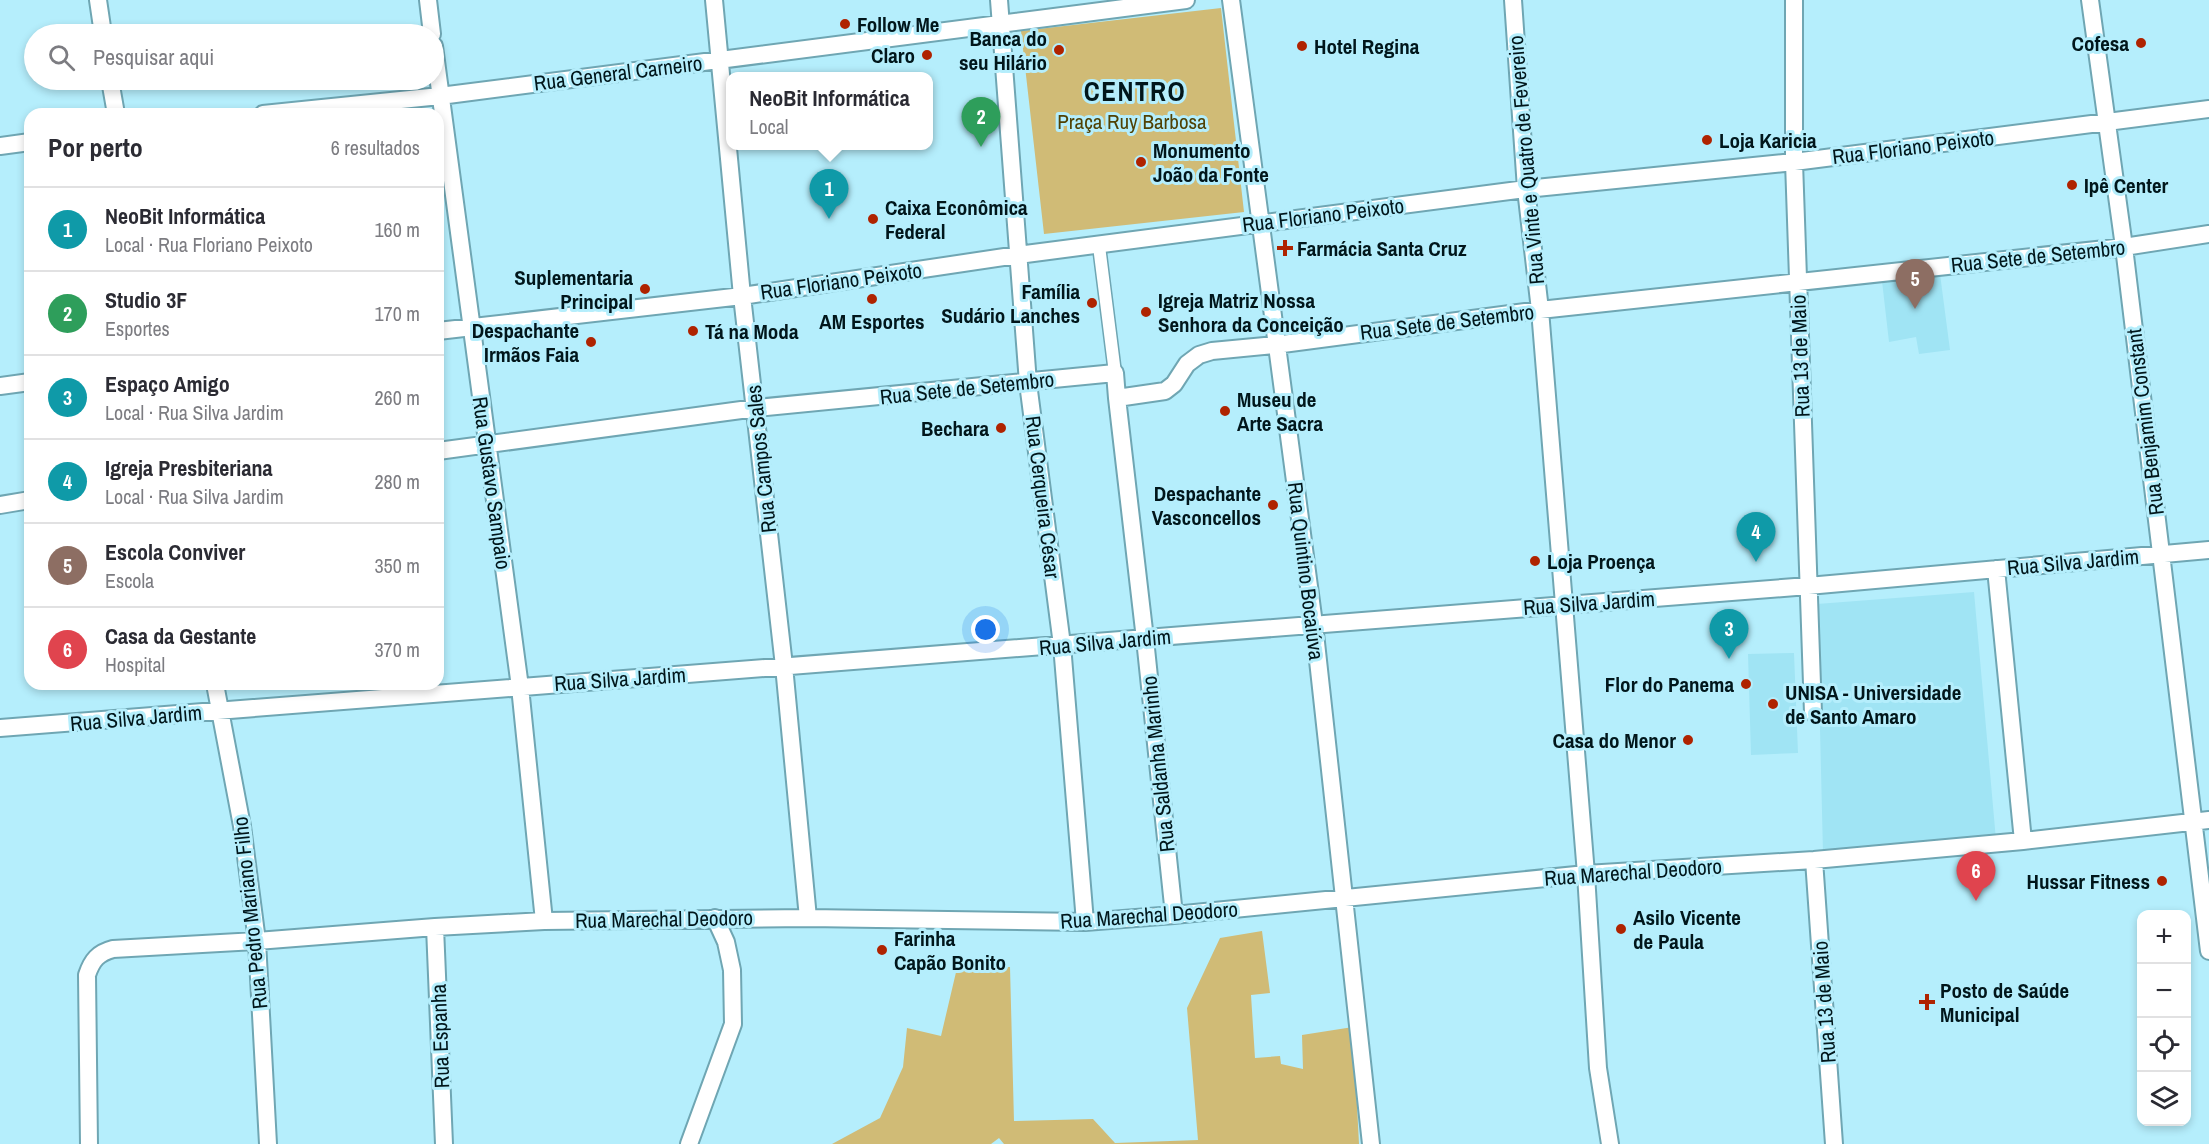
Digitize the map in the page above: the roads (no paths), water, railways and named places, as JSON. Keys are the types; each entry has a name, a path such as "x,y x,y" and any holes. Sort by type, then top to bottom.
{"street":[{"path":"98,0 102,24"},
{"path":"428,0 431,24"},
{"name":"Rua Campos Sales","path":"714,0 726,124"},
{"name":"Rua Cerqueira César","path":"999,0 1028,383 1062,645 1085,922"},
{"name":"Rua General Carneiro","path":"322,108 440,96 720,60 1001,23 1111,5 1186,0"},
{"name":"Rua Quintino Bocaiúva","path":"1231,0 1275,345 1314,624 1371,1144"},
{"name":"Rua Vinte e Quatro de Fevereiro","path":"1513,0 1526,189 1539,310 1586,874 1598,1068 1610,1144"},
{"name":"Rua 13 de Maio","path":"1794,0 1794,162 1813,713"},
{"name":"Rua Benjamim Constant","path":"2090,0 2124,247 2161,554 2201,821 2209,951"},
{"path":"112,90 115,108"},
{"name":"Rua Gustavo Sampaio","path":"439,90 442,108"},
{"name":"Rua Floriano Peixoto","path":"444,330 742,296 1018,255 1526,189 1794,162 2209,109"},
{"name":"Rua Gustavo Sampaio","path":"444,127 519,687 544,921"},
{"path":"0,146 24,143"},
{"name":"Rua Campos Sales","path":"728,150 742,296 784,666 808,918"},
{"name":"Rua Sete de Setembro","path":"1117,398 1165,390 1174,384 1187,364 1199,355 1212,351 1275,345 1539,310 2124,247 2209,234"},
{"path":"1099,246 1117,398"},
{"name":"Rua Sete de Setembro","path":"444,450 756,408 1115,373"},
{"path":"0,386 24,383"},
{"name":"Rua Saldanha Marinho","path":"1117,398 1174,915"},
{"path":"0,505 24,501"},
{"name":"Rua Silva Jardim","path":"0,728 1808,586 2209,550"},
{"path":"1996,569 2022,841"},
{"name":"Rua Pedro Mariano Filho","path":"215,690 242,826 257,942 268,1144"},
{"name":"Rua Marechal Deodoro","path":"89,1144 87,975 91,963 101,952 113,949 257,942 435,927 544,921 808,918 1085,922 1586,874 1814,860 2022,841 2201,821"},
{"name":"Rua 13 de Maio","path":"1814,860 1834,1144"},
{"path":"689,1144 733,1024 732,970 726,942 715,918"},
{"name":"Rua Espanha","path":"435,927 444,1144"}],"place":[{"name":"Follow Me","path":"845,24"},
{"name":"Cofesa","path":"2141,43"},
{"name":"Hotel Regina","path":"1302,46"},
{"name":"Banca do seu Hilário","path":"1059,50"},
{"name":"Claro","path":"927,55"},
{"name":"Loja Karicia","path":"1707,140"},
{"name":"Studio 3F","path":"981,147"},
{"name":"Monumento João da Fonte","path":"1141,162"},
{"name":"Ipê Center","path":"2072,185"},
{"name":"NeoBit Informática","path":"829,219"},
{"name":"Caixa Econômica Federal","path":"873,219"},
{"name":"Farmácia Santa Cruz","path":"1285,248"},
{"name":"Suplementaria Principal","path":"645,289"},
{"name":"AM Esportes","path":"872,299"},
{"name":"Família Sudário Lanches","path":"1092,303"},
{"name":"Escola Conviver","path":"1915,309"},
{"name":"Igreja Matriz Nossa Senhora da Conceição","path":"1146,312"},
{"name":"Tá na Moda","path":"693,331"},
{"name":"Despachante Irmãos Faia","path":"591,342"},
{"name":"Museu de Arte Sacra","path":"1225,411"},
{"name":"Bechara","path":"1001,428"},
{"name":"Despachante Vasconcellos","path":"1273,505"},
{"name":"Loja Proença","path":"1535,561"},
{"name":"Igreja Presbiteriana","path":"1756,562"},
{"name":"Espaço Amigo","path":"1729,659"},
{"name":"Flor do Panema","path":"1746,684"},
{"name":"UNISA - Universidade de Santo Amaro","path":"1773,704"},
{"name":"Casa do Menor","path":"1688,740"},
{"name":"Hussar Fitness","path":"2162,881"},
{"name":"Casa da Gestante","path":"1976,901"},
{"name":"Asilo Vicente de Paula","path":"1621,929"},
{"name":"Farinha Capão Bonito","path":"882,950"},
{"name":"Posto de Saúde Municipal","path":"1927,1002"}],"district":[{"name":"CENTRO","path":"1135,91"}],"park label":[{"name":"Praça Ruy Barbosa","path":"1132,121"}]}
